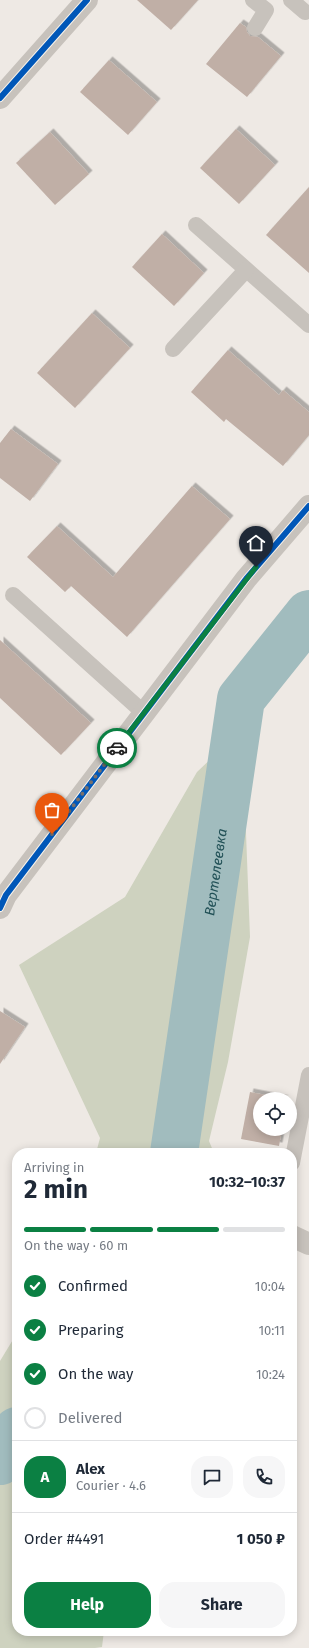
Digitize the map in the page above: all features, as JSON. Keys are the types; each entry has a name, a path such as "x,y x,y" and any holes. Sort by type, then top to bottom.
{"street":[{"path":"0,98 87,0"},
{"path":"0,908 6,895 246,579 309,506"},
{"path":"297,1238 309,1244"}],"lane":[{"path":"253,0 266,10 255,28"},
{"path":"291,0 304,12"},
{"path":"196,225 309,325"},
{"path":"173,349 246,270"},
{"path":"13,595 144,713"},
{"path":"295,1148 309,1075"}],"green space":[{"path":"218,752 244,781 250,937 228,1062 209,1141 212,1148 97,1148 100,1138 19,965 125,897 197,772"},
{"path":"12,1341 12,1636 103,1636 102,1647 0,1648 0,1361"}],"building":[{"path":"137,0 198,0 171,30"},
{"path":"240,23 246,27 250,36 258,37 281,56 247,97 206,64"},
{"path":"109,60 157,102 128,135 80,92"},
{"path":"236,129 275,165 239,204 200,168"},
{"path":"50,132 89,174 55,205 16,163"},
{"path":"309,187 309,273 266,235"},
{"path":"162,234 204,273 174,306 132,267"},
{"path":"92,313 130,348 75,408 37,373"},
{"path":"228,350 279,395 283,390 309,412 309,435 283,466 226,419 224,422 191,392"},
{"path":"11,429 58,464 30,501 0,478 0,443"},
{"path":"192,486 230,519 127,637 71,586 65,592 27,557 57,526 113,577"},
{"path":"0,640 91,723 61,755 0,698"},
{"path":"0,1011 25,1027 0,1064"},
{"path":"250,1092 253,1093 253,1136 281,1136 279,1146 241,1139"}],"waterway":[{"name":"Вертелеевка","path":"175,1148 241,699 309,614"},
{"name":"Вертелеевка","path":"0,1461 12,1440"}],"cycle path":[{"path":"0,98 87,0"},
{"path":"0,908 6,895 246,579 309,506"}],"way so far":[{"path":"52,834 117,748"}],"route":[{"path":"117,748 256,567"}]}
